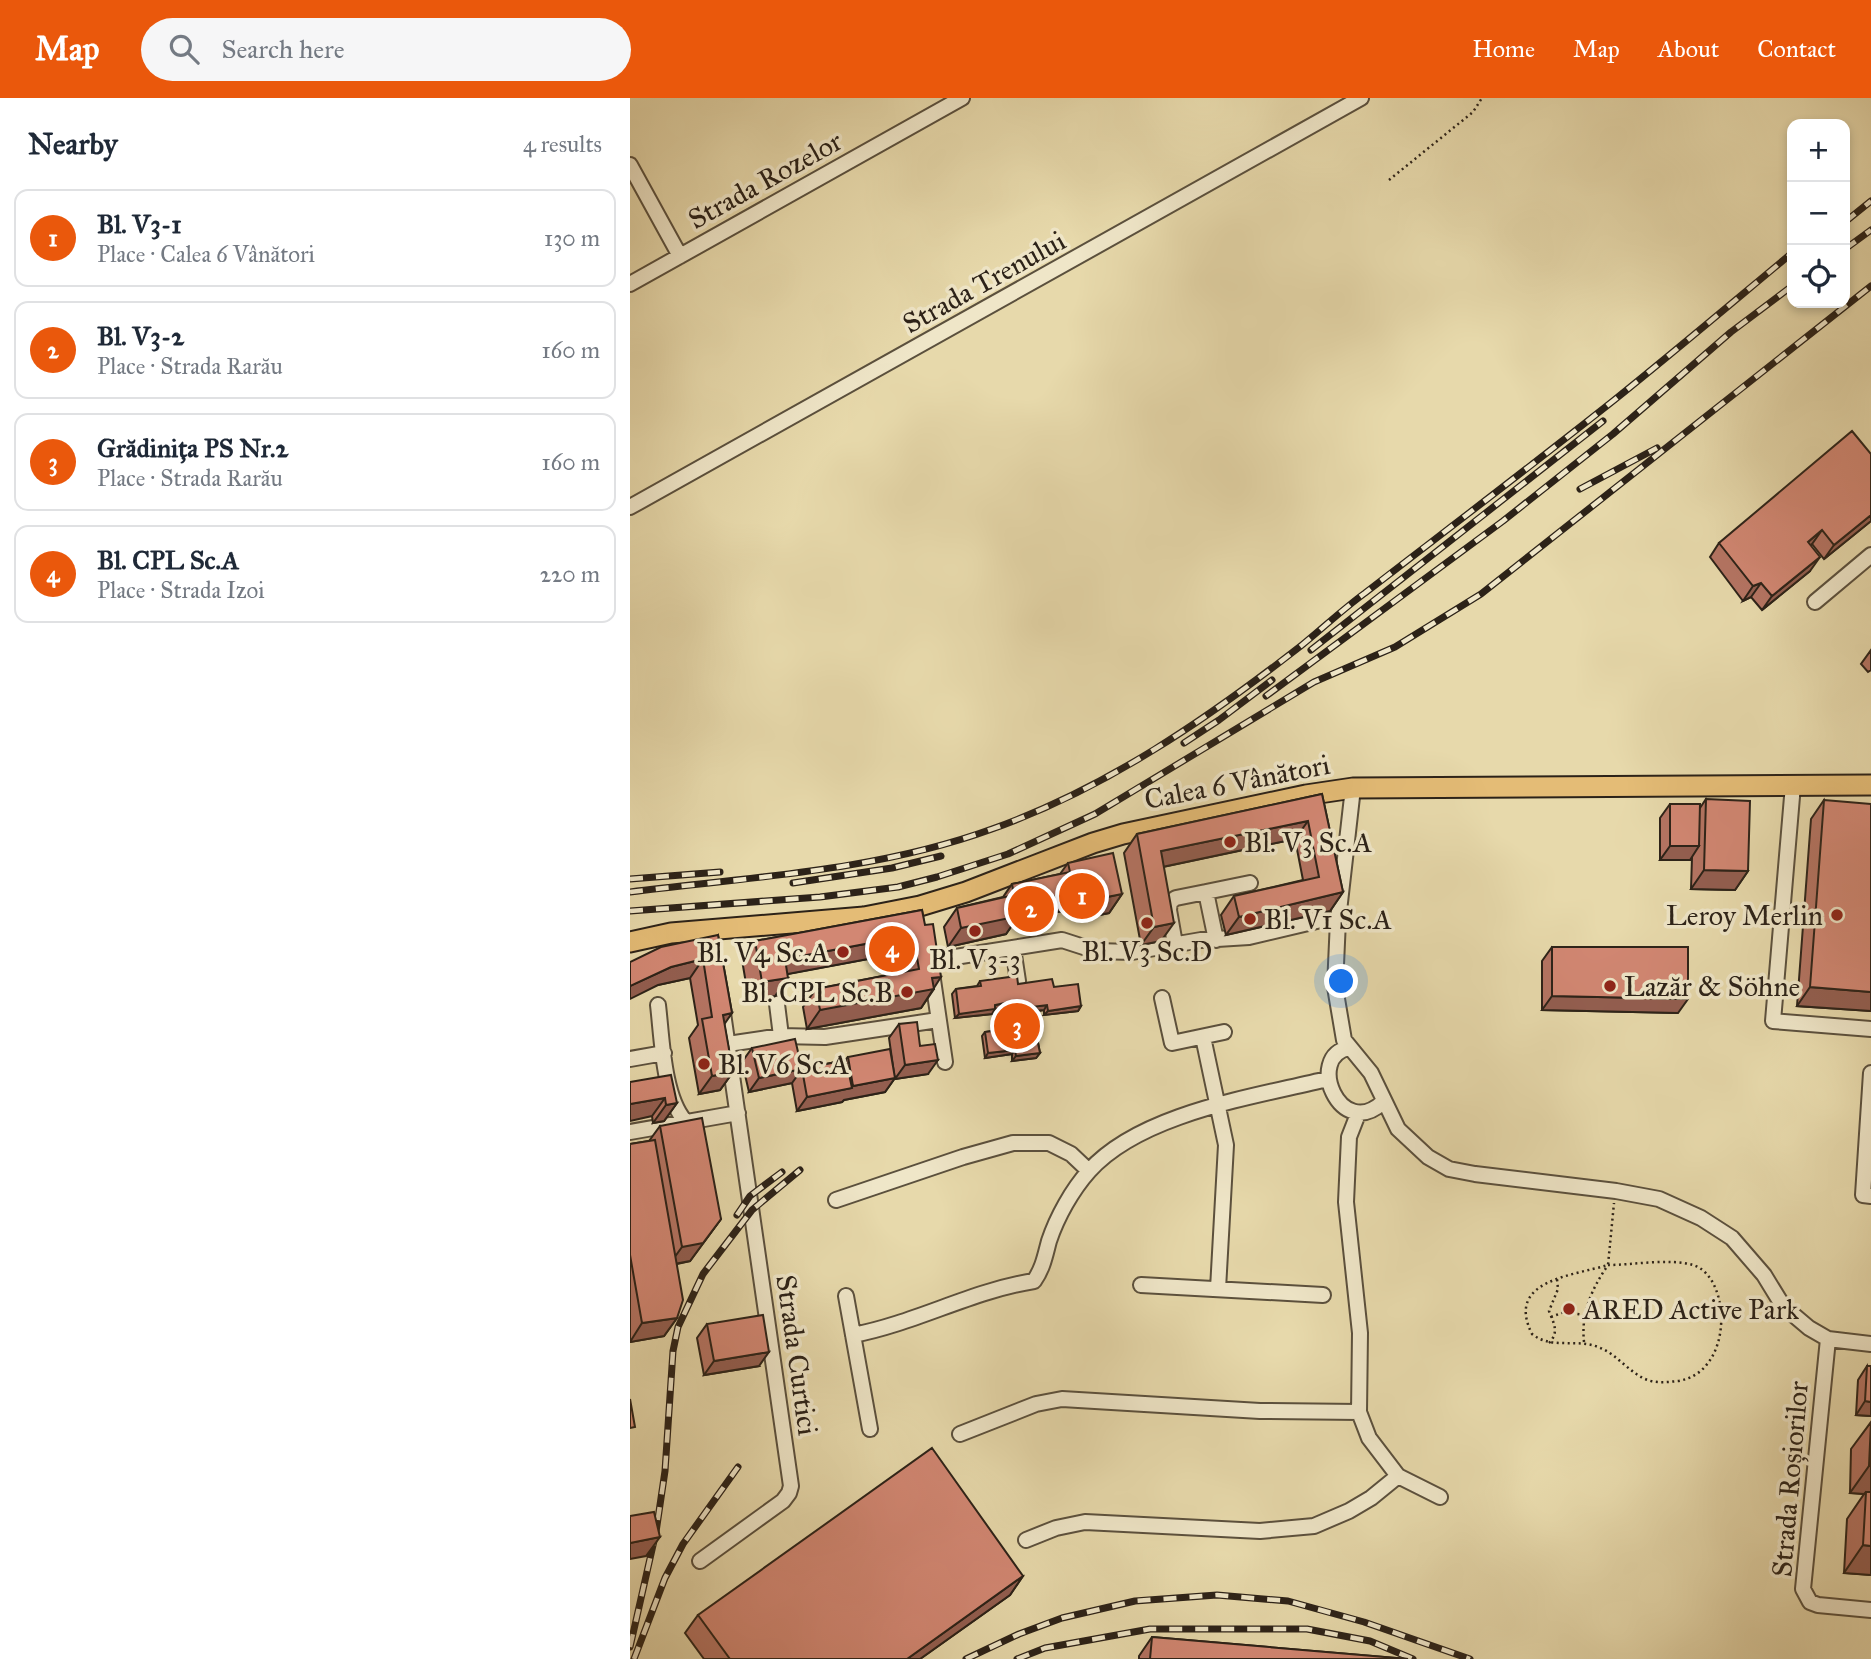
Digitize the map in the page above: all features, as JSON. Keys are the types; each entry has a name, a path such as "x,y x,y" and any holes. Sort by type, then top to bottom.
{"main road":[{"name":"Calea 6 Vânători","path":"630,942 649,936 711,935 921,911 1123,834 1306,795 1353,788 1871,785"}],"street":[{"name":"Strada Rozelor","path":"630,284 962,98"},
{"name":"Strada Trenului","path":"630,507 1360,98"},
{"path":"630,165 680,256"},
{"path":"1815,602 1871,555"},
{"path":"1793,785 1773,1021 1871,1030"},
{"path":"1353,788 1338,920 1335,987 1344,1040 1371,1073 1398,1129 1428,1157 1449,1169 1659,1199 1701,1218 1732,1238 1764,1275 1783,1306 1809,1328 1828,1339 1871,1344"},
{"path":"1175,944 1170,902 1177,898 1250,883"},
{"path":"1206,892 1216,940"},
{"path":"945,1062 929,955 1013,948 1062,940 1104,951 1132,952 1175,944 1249,937 1321,920 1338,920"},
{"path":"1013,948 1018,981"},
{"name":"Strada Curtici","path":"700,1561 783,1501 791,1486 720,993"},
{"path":"1162,998 1172,1043 1224,1032"},
{"path":"777,1004 781,1035"},
{"path":"658,1005 664,1053 662,1079 685,1122"},
{"path":"728,1044 781,1035 825,1037 938,1020"},
{"path":"1202,1037 1226,1145 1218,1289"},
{"path":"1349,1048 1340,1049 1332,1059 1327,1079 1334,1093 1346,1109 1358,1114 1373,1112 1383,1102"},
{"path":"631,1055 664,1053"},
{"path":"1871,1073 1863,1195 1871,1196"},
{"path":"853,1335 905,1322 976,1294 1034,1281 1041,1270 1063,1209 1089,1171 1118,1147 1160,1124 1327,1079"},
{"path":"630,1132 738,1113"},
{"path":"1358,1114 1349,1137 1346,1202 1360,1333 1359,1412 1369,1438 1398,1476 1440,1497"},
{"path":"836,1200 1013,1143 1049,1143 1071,1154 1089,1171"},
{"path":"1141,1285 1323,1296"},
{"path":"846,1296 870,1429"},
{"name":"Strada Roșiorilor","path":"1828,1339 1803,1590 1810,1602 1818,1605 1871,1610"},
{"path":"960,1434 1037,1404 1062,1399 1259,1411 1359,1412"},
{"path":"1026,1540 1056,1528 1085,1522 1260,1531 1314,1526 1371,1498 1398,1476"}],"path":[{"path":"1388,180 1473,111 1482,98"},
{"path":"1584,1342 1584,1315 1598,1279 1608,1265 1616,1191"},
{"path":"1683,1263 1702,1269 1710,1277 1720,1312 1721,1336 1713,1357 1703,1370 1682,1380 1649,1381 1611,1352 1584,1342 1549,1343 1532,1334 1528,1326 1527,1305 1532,1292 1542,1284 1608,1265 1683,1263"},
{"path":"1549,1343 1555,1334 1549,1311 1558,1289 1557,1279"},
{"path":"1551,1317 1564,1312 1584,1315"}],"building":[{"path":"1852,431 1871,454 1871,515 1834,545 1822,530 1808,542 1820,557 1772,596 1761,583 1753,586 1719,543"},
{"path":"1322,794 1343,892 1239,917 1234,896 1319,877 1308,821 1161,851 1174,923 1154,927 1137,834"},
{"path":"1706,799 1750,801 1748,871 1704,870"},
{"name":"Leroy Merlin","path":"1824,800 1871,804 1871,992 1810,987"},
{"path":"1670,804 1700,804 1699,846 1670,846"},
{"path":"1113,853 1122,894 1097,899 1094,883 1074,888 1075,892 1017,905 1019,916 961,928 957,908 1014,895 1012,884 1070,872 1068,863"},
{"path":"922,910 925,925 933,924 941,977 932,978 934,989 820,1010 816,989 919,969 913,935 785,959 788,978 762,982 755,941"},
{"path":"718,935 732,1013 723,1015 733,1072 712,1076 702,1019 712,1017 703,959 671,967 630,986 630,962 661,947"},
{"name":"Lazăr & Söhne","path":"1552,947 1688,947 1688,999 1552,996"},
{"path":"1017,976 1018,984 1052,979 1054,987 1078,984 1081,1006 1048,1011 1047,1005 1031,1007 1040,1053 1016,1056 1015,1050 988,1053 985,1032 1008,1029 1005,1003 995,1005 995,1009 959,1014 956,989 981,986 980,981"},
{"path":"917,1022 920,1046 935,1044 938,1060 905,1065 899,1024"},
{"path":"795,1039 802,1069 759,1078 752,1048"},
{"path":"890,1049 895,1078 853,1086 848,1057"},
{"path":"846,1060 852,1088 807,1097 802,1069"},
{"path":"671,1075 677,1103 666,1105 665,1098 630,1104 630,1082"},
{"path":"702,1118 721,1219 703,1243 682,1247 660,1126"},
{"path":"655,1140 683,1300 677,1318 642,1323 630,1255 630,1144"},
{"path":"763,1315 769,1352 714,1361 707,1324"},
{"path":"1867,1366 1871,1366 1871,1402 1865,1401"},
{"path":"630,1399 635,1427 630,1428"},
{"path":"1871,1422 1871,1466 1869,1466"},
{"path":"932,1448 1023,1576 907,1659 730,1659 698,1615"},
{"path":"1866,1492 1871,1492 1871,1546 1863,1545"},
{"path":"654,1512 660,1537 630,1543 630,1516"},
{"path":"1152,1637 1408,1659 1150,1659"}],"railway":[{"path":"1850,218 1871,201"},
{"path":"1850,245 1871,230"},
{"path":"630,892 813,871 904,854 992,829 1076,793 1116,772 1192,725 1302,645 1357,599 1613,401 1787,257"},
{"path":"630,911 820,897 898,887 1008,854 1095,814 1314,682 1395,647 1481,594 1871,286"},
{"path":"1266,696 1503,521 1613,434 1731,332 1787,290"},
{"path":"1311,650 1603,421"},
{"path":"1580,489 1657,448"},
{"path":"1184,743 1272,680"},
{"path":"793,883 892,868 941,856"},
{"path":"630,879 720,872"},
{"path":"630,1647 656,1532 665,1471 673,1351 678,1327 703,1274 752,1210 800,1170"},
{"path":"737,1215 750,1196 782,1172"},
{"path":"634,1659 665,1578 683,1544 738,1467"},
{"path":"966,1659 1019,1634 1062,1618 1135,1601 1217,1595 1288,1601 1364,1622 1470,1659"},
{"path":"1017,1659 1045,1648 1150,1629 1307,1629 1370,1641 1413,1659"}],"place":[{"name":"Bl. V3 Sc.A","path":"1230,842"},
{"name":"Bl. V3-1","path":"1082,896"},
{"name":"Bl. V3-2","path":"1031,909"},
{"name":"Leroy Merlin","path":"1837,915"},
{"name":"Bl. V1 Sc.A","path":"1250,919"},
{"name":"Bl. V3 Sc.D","path":"1147,923"},
{"name":"Bl. V3-3","path":"975,931"},
{"name":"Bl. CPL Sc.A","path":"892,949"},
{"name":"Bl. V4 Sc.A","path":"843,952"},
{"name":"Lazăr & Söhne","path":"1610,986"},
{"name":"Bl. CPL Sc.B","path":"907,992"},
{"name":"Grădinița PS Nr.2","path":"1017,1026"},
{"name":"Bl. V6 Sc.A","path":"704,1064"},
{"name":"ARED Active Park","path":"1569,1309"}]}
